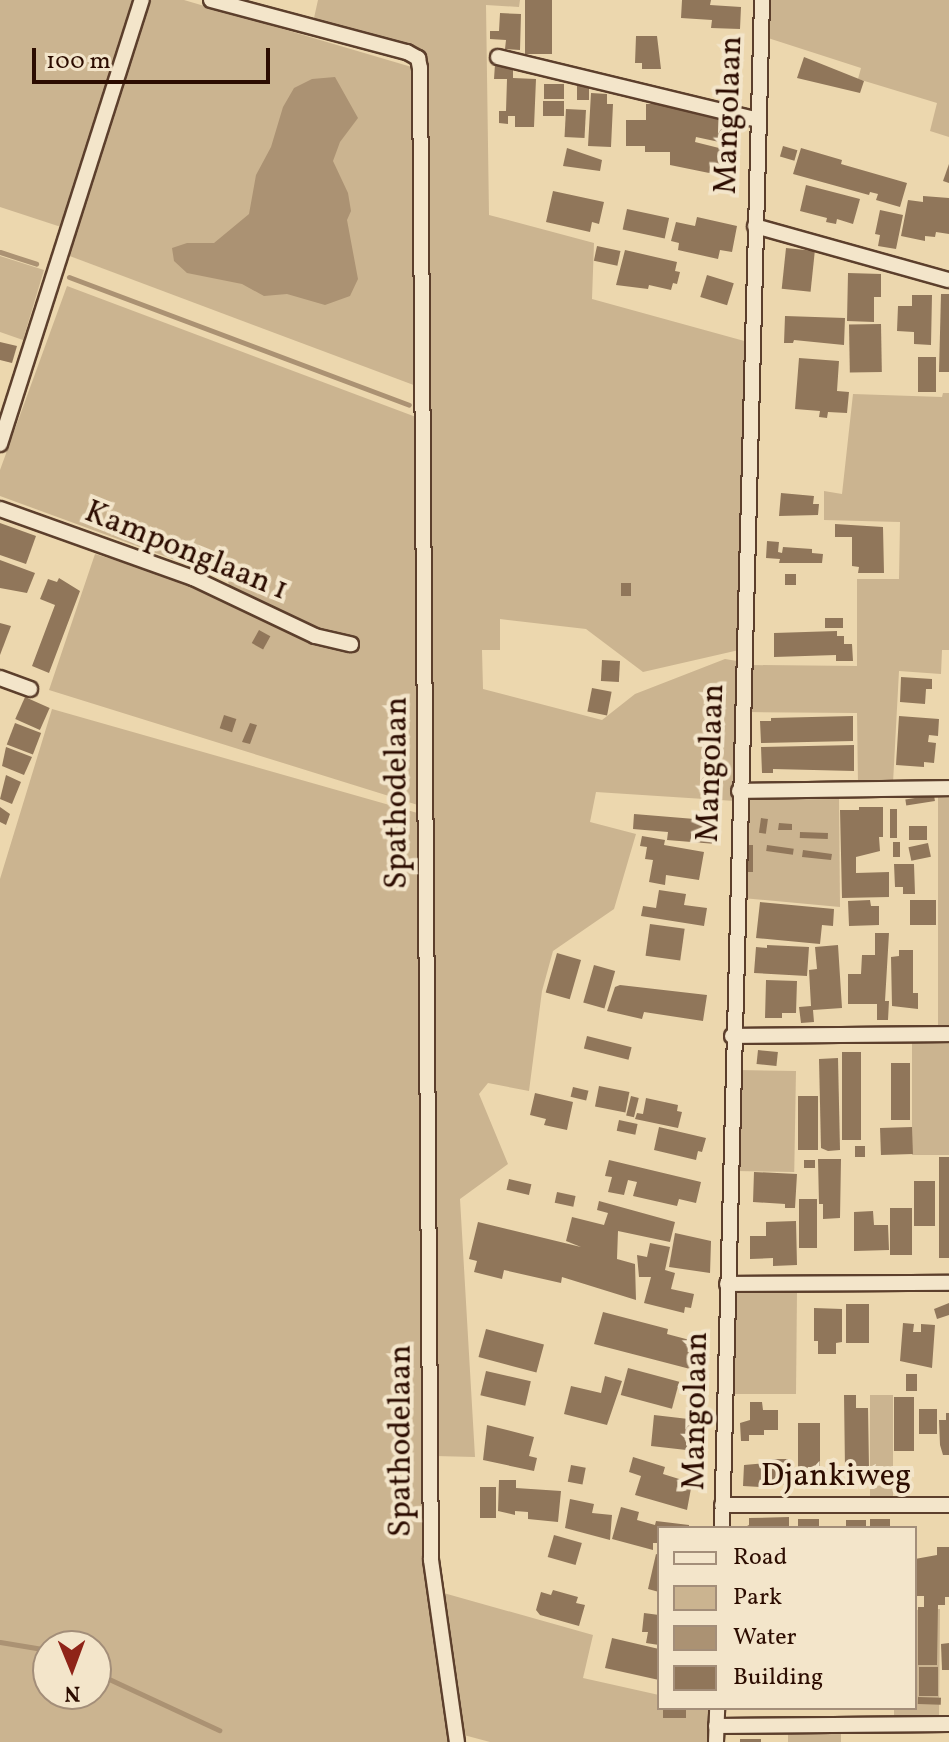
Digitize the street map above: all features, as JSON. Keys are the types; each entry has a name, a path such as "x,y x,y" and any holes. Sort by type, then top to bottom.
{"street":[{"path":"0,444 142,0"},
{"name":"Spathodelaan","path":"211,0 407,52 418,58 420,68 431,1560 457,1742"},
{"name":"Mangolaan","path":"722,1526 732,1036 762,0"},
{"path":"498,57 758,120"},
{"path":"755,226 949,280"},
{"name":"Kamponglaan 1","path":"0,509 193,578 315,636 351,644"},
{"path":"0,678 30,689"},
{"path":"739,791 949,788"},
{"path":"732,1036 949,1034"},
{"path":"727,1284 949,1283"},
{"name":"Djankiweg","path":"722,1505 949,1505"},
{"path":"716,1742 717,1710"},
{"path":"716,1726 949,1724"}],"green space":[{"path":"0,0 137,0 67,224 58,226 0,207"},
{"path":"147,0 184,0 415,68 419,387 67,255"},
{"path":"318,0 520,0 519,7 486,5 489,215 594,243 592,299 748,342 739,650 643,672 586,629 500,619 500,650 482,650 483,689 602,720 635,694 725,659 737,661 739,667 735,801 596,792 590,822 636,834 614,909 553,951 542,991 529,1091 488,1083 479,1094 508,1164 460,1199 475,1457 435,1456 427,54 314,18"},
{"path":"770,0 949,0 949,137 930,131 937,103 858,79 861,68 768,38"},
{"path":"0,256 44,270 23,340 0,332"},
{"path":"67,286 416,417 421,806 49,690 95,554 190,583 354,649 355,637 314,629 231,590 227,579 0,496 0,470"},
{"path":"943,393 949,393 949,650 942,650 941,674 899,671 893,783 858,784 857,713 748,712 750,665 857,666 857,579 899,579 900,522 824,520 824,491 842,494 853,394 942,397"},
{"path":"52,709 421,814 425,1551 452,1742 0,1742 0,879"},
{"path":"839,795 840,907 742,898 745,808 750,800 759,796"},
{"path":"938,797 949,797 949,1030 938,1030"},
{"path":"912,1039 949,1039 949,1155 912,1155"},
{"path":"738,1070 796,1071 794,1172 736,1171"},
{"path":"797,1291 796,1394 729,1394 733,1292"},
{"path":"870,1395 893,1395 893,1499 870,1499"},
{"path":"440,1592 593,1635 583,1678 657,1695 657,1710 709,1710 708,1742 490,1742 460,1734"},
{"path":"940,1609 939,1719 894,1718 894,1710 917,1710 917,1610"},
{"path":"788,1730 841,1730 841,1742 788,1742"}],"water":[{"path":"335,77 358,118 340,142 333,161 348,193 351,211 347,220 358,279 350,296 325,305 287,294 264,296 242,284 187,273 174,261 172,248 187,243 214,243 249,214 256,175 271,147 283,107 294,88 312,79"}],"building":[{"path":"525,0 552,0 552,54 525,54"},
{"path":"682,0 711,0 710,5 741,7 740,29 711,28 712,20 681,18"},
{"path":"500,13 521,14 520,50 505,49 506,40 490,39 490,31 499,31"},
{"path":"636,36 657,36 661,69 642,69 642,63 635,63"},
{"path":"804,57 864,81 860,93 797,78"},
{"path":"495,64 513,65 513,78 536,79 534,127 515,127 515,116 508,116 508,124 499,123 499,111 506,111 507,79 494,79"},
{"path":"544,84 564,84 564,99 544,99"},
{"path":"577,85 589,85 589,100 577,100"},
{"path":"591,93 607,94 607,104 613,104 611,147 588,146"},
{"path":"543,101 564,101 564,116 543,116"},
{"path":"646,104 671,104 671,108 728,122 724,143 696,137 695,142 723,149 719,175 670,165 670,152 645,152 645,146 626,146 626,120 646,120"},
{"path":"566,109 586,110 585,138 565,137"},
{"path":"783,146 797,150 794,161 780,157"},
{"path":"567,148 602,160 600,171 563,166"},
{"path":"801,148 842,160 841,164 907,183 900,207 876,200 878,194 870,192 869,195 793,174"},
{"path":"949,164 949,183 943,181"},
{"path":"806,185 860,199 853,224 837,219 836,224 826,222 827,218 800,211"},
{"path":"553,191 604,202 599,224 592,222 590,232 546,222"},
{"path":"923,196 949,198 949,234 936,232 935,237 925,236 925,241 901,236 908,200 923,202"},
{"path":"627,209 669,218 665,238 623,230"},
{"path":"880,210 903,215 896,249 878,246 880,235 875,234"},
{"path":"697,217 737,226 732,252 720,250 718,259 678,250 679,243 671,241 676,222 695,226"},
{"path":"597,246 620,251 617,266 594,261"},
{"path":"786,248 815,251 811,292 782,289"},
{"path":"625,250 677,262 675,271 680,272 677,284 673,283 671,290 649,285 648,289 616,285"},
{"path":"848,273 881,274 881,297 874,297 874,322 847,321"},
{"path":"707,275 734,283 727,305 700,297"},
{"path":"941,294 949,294 949,372 939,372"},
{"path":"912,295 932,295 931,345 914,344 914,332 897,331 898,306 912,306"},
{"path":"785,316 845,318 844,345 794,340 793,343 784,343"},
{"path":"881,324 882,372 850,373 849,325"},
{"path":"0,342 17,346 12,363 0,360"},
{"path":"918,357 936,357 936,392 918,392"},
{"path":"799,358 839,361 837,391 849,392 847,413 828,412 827,418 819,417 820,411 795,409"},
{"path":"781,493 814,496 813,504 819,504 818,515 779,516"},
{"path":"0,523 36,536 26,564 0,555"},
{"path":"835,524 883,527 884,573 858,573 859,567 852,566 852,537 835,537"},
{"path":"767,541 779,542 778,552 782,553 783,547 812,549 812,553 823,554 822,563 779,563 780,559 766,558"},
{"path":"0,560 35,573 27,593 0,588"},
{"path":"785,574 796,574 796,585 785,585"},
{"path":"59,578 80,591 49,673 32,666 55,605 40,599 48,579 57,582"},
{"path":"621,583 631,583 631,596 621,596"},
{"path":"825,618 843,618 843,628 825,628"},
{"path":"0,623 11,626 0,655"},
{"path":"259,630 270,636 263,649 252,643"},
{"path":"837,631 837,636 844,636 844,644 852,644 853,661 836,661 836,655 774,657 774,633"},
{"path":"602,660 620,661 619,682 601,681"},
{"path":"901,677 932,679 932,689 926,689 925,704 900,702"},
{"path":"592,688 612,692 607,715 587,712"},
{"path":"25,697 50,708 40,730 15,719"},
{"path":"224,715 236,719 232,732 220,728"},
{"path":"853,716 853,741 761,743 760,721 771,721 771,718"},
{"path":"899,716 939,719 938,736 929,735 928,742 936,743 934,763 924,762 924,767 896,765"},
{"path":"15,723 41,733 33,755 7,744"},
{"path":"250,723 257,725 250,744 242,742"},
{"path":"854,745 854,771 773,769 773,773 762,773 761,747"},
{"path":"6,747 32,757 24,775 2,766"},
{"path":"6,775 21,782 12,804 0,799"},
{"path":"934,795 935,801 906,805 905,800"},
{"path":"0,807 10,814 6,825 0,822"},
{"path":"859,807 883,807 883,837 879,837 880,851 856,857 856,873 889,872 889,897 842,898 840,810 859,810"},
{"path":"890,809 897,809 897,838 890,838"},
{"path":"634,814 719,821 716,844 667,840 668,832 633,829"},
{"path":"761,818 768,819 766,834 759,833"},
{"path":"779,823 792,824 792,830 778,830"},
{"path":"909,826 927,826 927,840 909,840"},
{"path":"800,832 828,833 828,839 800,838"},
{"path":"642,836 665,840 664,845 704,852 699,880 666,875 665,885 649,882 653,860 645,859 647,847 640,846"},
{"path":"893,842 900,842 900,857 893,857"},
{"path":"928,843 931,857 911,861 908,847"},
{"path":"746,845 753,845 753,872 746,872"},
{"path":"767,845 794,849 793,855 766,851"},
{"path":"803,850 832,854 831,860 802,857"},
{"path":"894,864 914,864 915,894 903,894 903,887 895,887"},
{"path":"659,890 686,894 684,905 707,908 704,926 641,916 643,906 656,908"},
{"path":"870,900 871,906 879,906 879,925 849,926 848,901"},
{"path":"910,900 936,900 936,925 910,925"},
{"path":"760,902 834,909 833,926 822,925 820,944 756,938"},
{"path":"650,924 685,929 680,961 646,956"},
{"path":"875,933 889,933 885,1001 889,1001 888,1020 877,1020 877,1004 848,1004 848,974 861,974 862,955 875,955"},
{"path":"767,945 809,947 807,976 754,973 756,947 767,948"},
{"path":"838,945 842,1008 813,1010 814,1022 801,1023 799,1007 811,1006 809,970 817,969 815,947"},
{"path":"899,950 913,950 913,993 918,993 918,1009 892,1006 891,957 899,956"},
{"path":"557,953 581,960 570,999 546,992"},
{"path":"594,965 615,971 604,1009 583,1002"},
{"path":"766,980 797,981 796,1013 782,1013 782,1018 765,1018"},
{"path":"620,985 707,995 703,1021 644,1012 642,1019 607,1011 615,987"},
{"path":"587,1036 632,1047 628,1060 584,1049"},
{"path":"758,1050 778,1052 776,1066 757,1064"},
{"path":"842,1052 861,1052 861,1140 842,1140"},
{"path":"838,1058 840,1150 828,1151 821,1148 819,1059"},
{"path":"891,1063 910,1063 910,1120 891,1120"},
{"path":"599,1086 629,1092 625,1113 595,1107"},
{"path":"573,1087 589,1091 586,1101 571,1097"},
{"path":"535,1093 573,1102 567,1130 544,1125 546,1119 530,1115"},
{"path":"631,1096 639,1098 634,1117 626,1115"},
{"path":"798,1096 818,1096 818,1150 798,1150"},
{"path":"646,1098 678,1105 677,1111 682,1112 678,1128 635,1119 637,1113 643,1114"},
{"path":"619,1120 638,1124 635,1135 617,1131"},
{"path":"659,1127 706,1138 702,1152 698,1151 696,1160 654,1150"},
{"path":"912,1127 913,1154 881,1155 880,1128"},
{"path":"855,1146 865,1146 865,1157 855,1157"},
{"path":"939,1157 949,1157 949,1258 939,1258"},
{"path":"818,1159 841,1159 840,1218 823,1219 823,1204 819,1204"},
{"path":"609,1160 701,1182 696,1203 679,1199 677,1206 633,1196 637,1182 628,1180 624,1195 608,1192 612,1177 605,1176"},
{"path":"804,1160 815,1160 815,1168 804,1168"},
{"path":"754,1172 797,1174 795,1208 785,1208 785,1204 753,1202"},
{"path":"509,1179 531,1184 529,1195 507,1190"},
{"path":"914,1181 935,1181 935,1226 914,1226"},
{"path":"557,1192 576,1196 573,1207 555,1203"},
{"path":"799,1199 817,1199 817,1248 799,1248"},
{"path":"599,1201 675,1222 670,1242 618,1231 617,1259 635,1264 636,1300 562,1277 561,1283 504,1270 502,1279 474,1272 477,1261 469,1259 478,1222 581,1247 566,1241 572,1217 604,1225 608,1213 597,1210"},
{"path":"890,1208 912,1208 912,1255 890,1255"},
{"path":"873,1211 874,1225 888,1225 889,1250 854,1251 854,1212"},
{"path":"796,1221 797,1265 773,1266 773,1258 750,1259 750,1236 766,1236 766,1222"},
{"path":"675,1233 711,1241 710,1273 669,1267"},
{"path":"650,1243 670,1247 665,1270 675,1273 671,1289 694,1294 691,1308 685,1307 684,1313 644,1303 651,1277 639,1277 637,1255 647,1257"},
{"path":"949,1303 949,1315 937,1319 934,1309"},
{"path":"846,1304 869,1304 869,1343 846,1343"},
{"path":"814,1308 842,1309 842,1342 836,1343 836,1354 818,1354 818,1341 814,1341"},
{"path":"603,1312 668,1329 667,1334 701,1343 694,1370 594,1344"},
{"path":"903,1323 914,1324 913,1332 921,1332 921,1324 935,1325 932,1368 900,1361"},
{"path":"486,1329 544,1345 536,1373 478,1357"},
{"path":"628,1368 679,1382 672,1409 621,1395"},
{"path":"486,1371 531,1381 525,1406 480,1395"},
{"path":"906,1374 917,1374 917,1391 906,1391"},
{"path":"605,1376 622,1381 607,1425 564,1414 571,1386 601,1393"},
{"path":"844,1395 856,1395 856,1408 868,1408 869,1468 845,1469"},
{"path":"894,1397 914,1397 914,1451 894,1451"},
{"path":"750,1402 762,1402 763,1410 778,1410 778,1430 764,1430 764,1435 749,1435 749,1441 741,1441 740,1423 750,1420"},
{"path":"919,1409 937,1409 937,1434 919,1434"},
{"path":"946,1413 949,1413 949,1455 943,1455 939,1420 946,1420"},
{"path":"654,1415 697,1420 697,1425 707,1426 704,1452 651,1446"},
{"path":"798,1423 820,1423 820,1475 798,1475"},
{"path":"487,1425 534,1437 529,1456 537,1458 534,1471 483,1460"},
{"path":"633,1457 665,1467 663,1474 692,1483 687,1510 635,1495 641,1476 629,1472"},
{"path":"768,1459 788,1459 787,1485 760,1481 760,1487 743,1486 744,1465 767,1463"},
{"path":"571,1465 586,1468 582,1485 568,1482"},
{"path":"499,1480 516,1480 516,1488 561,1491 558,1522 528,1519 528,1512 515,1511 515,1515 498,1511"},
{"path":"480,1487 496,1487 496,1518 480,1518"},
{"path":"570,1499 594,1504 592,1513 612,1515 610,1540 565,1528"},
{"path":"621,1507 639,1512 637,1520 655,1525 656,1521 689,1525 657,1526 657,1543 653,1543 653,1550 612,1539"},
{"path":"789,1517 789,1526 747,1526 749,1518"},
{"path":"798,1519 819,1519 819,1526 798,1526"},
{"path":"870,1519 890,1519 890,1526 870,1526"},
{"path":"846,1520 866,1520 866,1526 846,1526"},
{"path":"554,1535 582,1543 576,1565 548,1557"},
{"path":"937,1547 949,1547 949,1597 945,1597 945,1605 938,1605 937,1665 918,1665 918,1607 924,1607 924,1596 917,1596 917,1559 937,1555"},
{"path":"656,1554 657,1591 648,1589"},
{"path":"553,1590 578,1597 576,1603 585,1605 579,1626 540,1615 536,1610 541,1592 551,1595"},
{"path":"644,1613 657,1615 657,1645 646,1643 648,1632 642,1632"},
{"path":"612,1638 657,1649 657,1680 605,1668"},
{"path":"949,1643 949,1670 942,1670 941,1644"},
{"path":"919,1667 938,1667 938,1696 919,1696"},
{"path":"918,1697 941,1698 941,1705 918,1704"},
{"path":"663,1710 686,1710 686,1718 663,1718"},
{"path":"740,1739 761,1739 761,1742 740,1742"}],"waterway":[{"path":"0,252 36,264"},
{"path":"69,277 409,405"},
{"path":"0,1642 32,1647"},
{"path":"112,1680 219,1730"}]}
